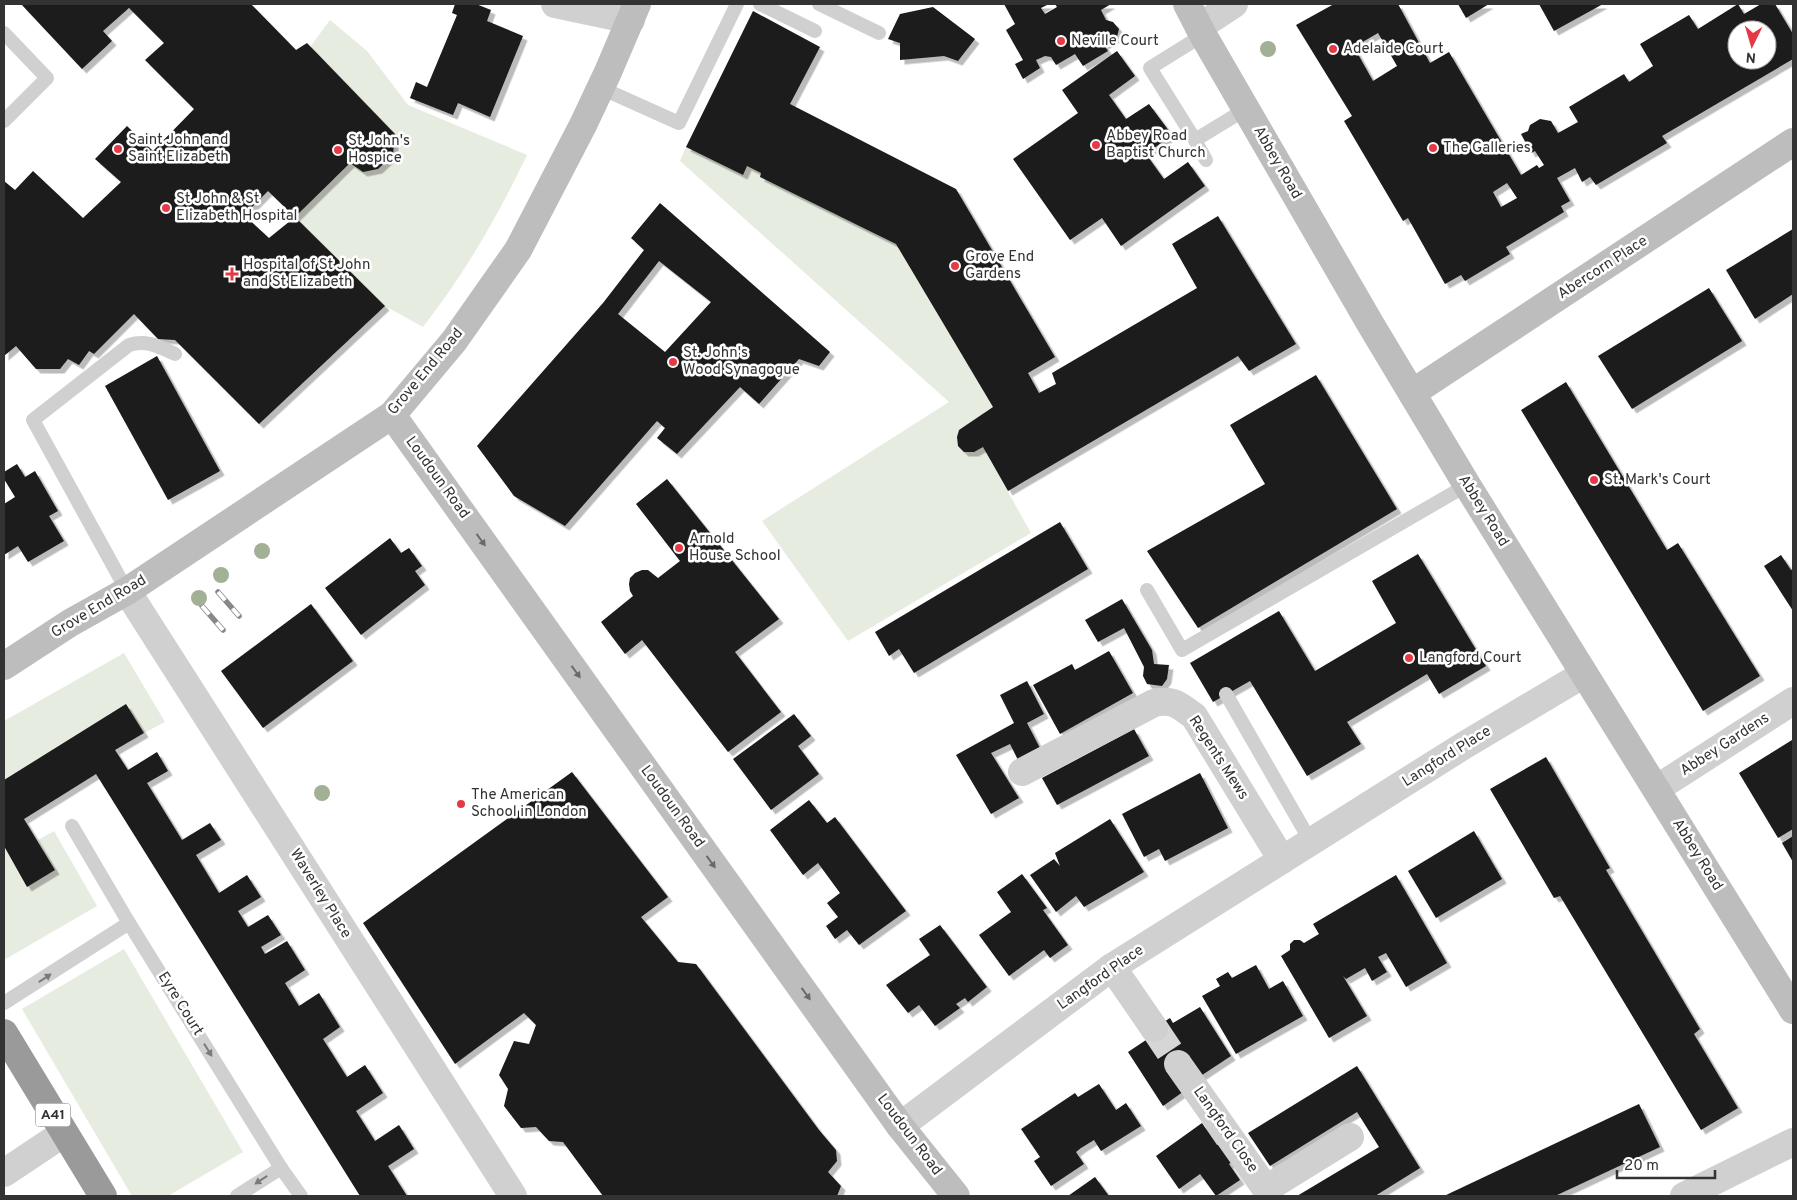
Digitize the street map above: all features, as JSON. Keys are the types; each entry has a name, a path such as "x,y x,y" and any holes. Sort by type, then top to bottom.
{"highway":[{"name":"A41","path":"4,1033 103,1196"}],"street":[{"path":"555,4 634,12"},
{"path":"1196,22 1234,4"},
{"name":"Grove End Road","path":"4,666 70,623 127,592 392,415 454,341 518,250 601,88 634,12"},
{"name":"Abbey Road","path":"1196,22 1412,394 1793,1010"},
{"name":"Abercorn Place","path":"1412,394 1793,142"},
{"name":"Loudoun Road","path":"392,415 900,1126 956,1196"},
{"name":"Waverley Place","path":"127,592 513,1196"},
{"name":"Langford Place","path":"900,1126 1112,967 1463,746 1584,674"},
{"name":"Regents Mews","path":"1022,772 1154,703 1168,700 1194,716 1282,860"},
{"name":"Abbey Gardens","path":"1656,789 1793,701"},
{"path":"1112,967 1154,1028"},
{"name":"Langford Close","path":"1178,1064 1266,1188 1350,1137"},
{"path":"4,1173 64,1134"},
{"path":"1684,1196 1793,1142"}],"lane":[{"path":"601,88 679,123 737,4"},
{"path":"760,4 816,31"},
{"path":"819,4 879,33"},
{"path":"1196,22 1150,68 1206,160"},
{"path":"4,33 48,78 4,121"},
{"path":"1195,140 1246,109"},
{"path":"127,592 33,420 129,345 139,342 151,344 175,354"},
{"path":"1147,590 1182,650 1467,485"},
{"path":"1226,694 1311,842"},
{"name":"Eyre Court","path":"72,826 129,923 281,1168 301,1196"},
{"path":"4,1004 129,923"},
{"path":"237,1196 281,1168"}],"shaded area":[{"path":"330,20 367,51 408,105 527,155 480,244 453,286 423,327 385,306 295,217 350,163 363,172 378,169 393,155 395,134 310,47"},
{"path":"686,147 743,175 747,166 761,173 760,177 896,244 993,407 959,430 958,442 964,452 974,452 983,447 1031,533 848,641 762,521 949,402 680,161"},
{"path":"124,653 165,722 144,733 126,705 4,780 4,721"},
{"path":"54,831 97,906 4,960 4,846 27,886 55,870 38,840"},
{"path":"124,949 243,1152 168,1196 132,1196 22,1009"}],"building":[{"name":"St John & St Elizabeth Hospital","path":"21,4 251,4 296,50 307,43 395,134 393,155 378,169 363,172 350,163 295,217 385,306 259,424 175,340 158,339 134,314 94,354 89,351 79,365 68,359 60,369 36,369 16,346 4,356 4,181 15,190 33,171 83,218 121,182 95,159 127,126 153,151 194,109 145,60 164,43 129,8 103,31 112,41 82,69","holes":["268,191 295,217 269,238 244,215"]},
{"path":"455,4 476,4 491,10 487,21 523,36 490,117 458,103 453,115 410,98 416,82 427,87 457,15 452,13"},
{"name":"Neville Court","path":"1004,4 1049,4 1041,8 1045,14 1057,7 1055,4 1111,4 1101,10 1106,20 1113,22 1119,29 1117,37 1104,45 1108,51 1083,66 1075,54 1056,65 1051,57 1045,56 1036,60 1040,68 1023,79 1015,64 1023,60 1006,30 1015,24"},
{"path":"1334,4 1398,4 1430,63 1449,52 1521,175 1537,165 1539,168 1544,165 1535,151 1531,153 1521,134 1528,131 1530,125 1540,119 1551,121 1558,133 1578,122 1569,107 1624,74 1629,82 1653,66 1640,44 1689,15 1698,29 1738,4 1744,14 1761,4 1775,4 1793,34 1793,59 1777,68 1777,20 1727,20 1727,70 1774,70 1662,136 1667,143 1596,185 1590,177 1582,182 1575,168 1557,178 1570,201 1561,206 1564,212 1506,247 1510,254 1465,281 1461,275 1445,284 1408,218 1403,221 1344,121 1352,116 1296,25","holes":["1378,33 1397,66 1373,81 1354,47","1507,183 1517,198 1501,207 1493,192"]},
{"path":"1458,4 1489,4 1466,18"},
{"path":"1539,4 1603,4 1554,31"},
{"path":"933,7 975,39 958,61 944,56 900,60 900,43 888,39 900,14"},
{"name":"Grove End Gardens","path":"753,11 820,47 790,104 956,189 1055,357 1028,373 1039,393 1056,384 1052,373 1197,288 1172,244 1218,216 1296,344 1249,371 1238,356 1008,491 983,447 974,452 964,452 958,446 957,437 959,430 993,407 896,244 760,177 761,173 747,166 743,175 686,147"},
{"name":"Abbey Road Baptist Church","path":"1117,51 1135,76 1109,95 1126,119 1149,104 1172,135 1146,154 1164,179 1188,162 1205,186 1121,246 1102,218 1070,240 1013,159 1078,113 1062,90"},
{"name":"St. John's Wood Synagogue","path":"660,203 830,352 819,366 799,359 759,404 740,387 677,454 657,438 665,428 657,421 565,526 514,496 477,446 603,303 644,250 631,238","holes":["659,261 711,302 665,352 618,314"]},
{"path":"1793,229 1793,294 1755,319 1726,270"},
{"path":"1709,288 1742,341 1632,409 1598,356"},
{"path":"157,356 220,471 168,500 105,386"},
{"path":"1316,375 1397,509 1198,628 1147,551 1265,484 1230,425"},
{"path":"1566,382 1667,550 1678,543 1760,676 1703,711 1521,410"},
{"path":"17,464 25,477 35,471 58,511 49,516 64,541 28,562 18,546 4,555 4,504 15,497 4,479 4,472"},
{"path":"667,479 779,619 735,652 781,712 728,752 642,640 625,654 601,622 633,596 629,584 630,578 635,573 648,570 658,578 680,561 636,504"},
{"path":"1060,522 1088,569 914,673 899,649 889,656 875,632"},
{"path":"390,538 401,553 409,548 422,566 415,571 425,585 361,635 325,588"},
{"name":"Langford Court","path":"1418,554 1486,666 1439,694 1427,674 1347,722 1361,744 1307,776 1250,681 1213,702 1190,663 1279,611 1315,671 1396,623 1372,581"},
{"path":"1781,555 1791,570 1793,569 1793,611 1764,566"},
{"path":"1122,599 1152,650 1154,664 1169,665 1167,679 1162,686 1147,684 1143,676 1144,667 1124,628 1098,642 1085,620"},
{"path":"311,604 353,661 263,728 221,671"},
{"path":"1109,651 1133,693 1060,734 1033,685 1072,664 1075,670"},
{"path":"1027,681 1044,714 1027,723 1040,748 1018,760 1010,744 991,753 1019,798 991,814 956,755 1014,723 1000,695"},
{"path":"126,704 144,733 115,750 128,770 157,752 168,771 147,783 182,840 210,823 221,840 196,855 219,893 247,875 261,897 238,911 248,927 268,915 281,935 261,947 265,954 287,941 305,970 285,983 299,1006 319,993 340,1027 323,1039 347,1077 365,1065 383,1093 356,1111 375,1141 399,1125 414,1149 388,1166 407,1196 360,1196 96,774 24,819 55,870 27,887 4,846 4,780"},
{"path":"794,714 811,736 798,746 819,774 771,810 733,759"},
{"path":"1134,729 1149,756 1057,805 1042,778"},
{"path":"1792,740 1793,829 1778,838 1739,773"},
{"path":"1546,757 1610,868 1606,870 1700,1029 1694,1034 1738,1108 1701,1130 1560,896 1554,898 1490,789"},
{"path":"572,772 668,897 641,917 678,962 696,964 819,1130 836,1150 837,1161 828,1172 841,1186 837,1196 603,1196 563,1142 549,1141 536,1127 521,1128 504,1106 508,1089 499,1075 514,1041 529,1044 536,1025 524,1013 455,1064 363,923"},
{"path":"1200,773 1228,828 1165,861 1159,849 1144,857 1122,814"},
{"path":"809,800 827,823 835,817 906,911 859,945 847,930 835,939 826,926 838,917 827,903 840,893 818,863 803,875 770,830"},
{"path":"1110,819 1144,872 1084,907 1076,896 1056,912 1030,875 1054,859 1060,866 1055,853"},
{"path":"1474,831 1502,879 1436,918 1408,871"},
{"path":"1793,836 1793,862 1782,843"},
{"path":"1022,874 1047,908 1043,910 1068,945 1050,958 1044,950 1009,976 979,935 1011,912 997,892"},
{"path":"1396,875 1447,963 1406,987 1386,953 1378,957 1387,972 1372,981 1365,968 1346,979 1343,976 1367,1016 1329,1038 1281,956 1290,950 1290,944 1294,940 1300,940 1304,943 1319,934 1313,924"},
{"path":"940,925 987,987 968,1002 965,998 956,1004 960,1008 935,1026 919,1005 908,1013 886,985 930,955 919,939"},
{"path":"1256,965 1269,989 1283,981 1303,1016 1236,1054 1202,996 1220,986 1216,979 1228,972 1232,978"},
{"path":"1200,1007 1231,1056 1196,1079 1187,1089 1163,1106 1128,1052 1152,1036 1150,1031 1170,1018 1173,1023"},
{"path":"1357,1066 1420,1168 1375,1196 1297,1196 1379,1147 1357,1112 1270,1166 1248,1133"},
{"path":"1099,1084 1116,1110 1126,1103 1141,1126 1101,1151 1094,1140 1081,1148 1076,1152 1084,1164 1051,1186 1034,1161 1040,1157 1021,1129 1075,1093 1078,1097"},
{"path":"1639,1104 1660,1147 1555,1196 1444,1196"},
{"path":"1202,1123 1217,1145 1221,1143 1233,1161 1229,1164 1240,1180 1216,1196 1200,1174 1179,1189 1156,1156"},
{"path":"1095,1177 1109,1196 1068,1196"}],"tunnel":[{"path":"1154,1028 1178,1064"}],"railway":[{"path":"218,592 239,616"},
{"path":"202,606 223,630"}],"place":[{"name":"Neville Court","path":"1061,41"},
{"name":"Adelaide Court","path":"1333,49"},
{"name":"Abbey Road Baptist Church","path":"1096,145"},
{"name":"The Galleries","path":"1433,148"},
{"name":"Saint John and Saint Elizabeth","path":"118,149"},
{"name":"St John's Hospice","path":"338,150"},
{"name":"St John & St Elizabeth Hospital","path":"166,208"},
{"name":"Grove End Gardens","path":"955,266"},
{"name":"Hospital of St John and St Elizabeth","path":"232,274"},
{"name":"St. John's Wood Synagogue","path":"673,362"},
{"name":"St. Mark's Court","path":"1594,480"},
{"name":"Arnold House School","path":"679,548"},
{"name":"Langford Court","path":"1409,658"},
{"name":"The American School in London","path":"461,804"}]}
